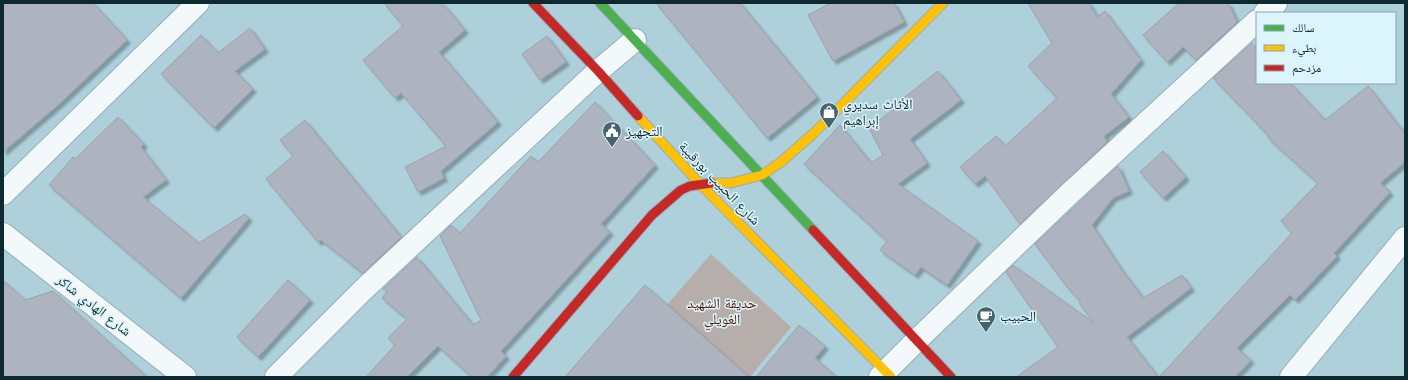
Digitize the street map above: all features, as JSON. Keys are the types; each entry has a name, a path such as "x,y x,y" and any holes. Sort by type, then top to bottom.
{"street":[{"path":"3,194 198,3"},
{"name":"شارع الحبيب بورقيبة","path":"533,3 598,71 700,184 885,375"},
{"path":"600,3 951,377"},
{"path":"513,377 652,215 681,190 700,184 731,183 762,176 781,162 814,133 943,3"},
{"path":"1266,12 1276,3"},
{"path":"885,375 917,340 1068,195 1256,22"},
{"path":"276,377 363,290 598,71 635,40"},
{"name":"شارع الهادي شاكر","path":"3,234 185,377"},
{"path":"1291,377 1405,238"}],"green space":[{"name":"حديقة الشهيد الغويلي","path":"711,254 791,327 750,377 743,377 665,307"}],"building":[{"path":"3,3 93,3 127,40 59,104 3,152"},
{"path":"384,3 442,3 465,30 439,52 498,122 441,171 444,178 418,192 405,167 446,146 401,93 395,98 363,60 403,26"},
{"path":"656,3 740,3 817,97 767,138"},
{"path":"831,3 894,3 904,22 833,61 808,15"},
{"path":"1028,3 1089,3 1097,17 1105,11 1141,60 1111,94 1129,117 1104,136 1107,142 1020,224 985,176 975,184 960,167 996,136 1005,146 1057,98 1028,66 1052,43"},
{"path":"1179,3 1228,3 1237,22 1196,60 1183,47 1167,62 1143,35"},
{"path":"250,28 265,49 235,71 253,89 214,128 161,74 201,35 218,53"},
{"path":"547,36 566,62 540,80 522,54"},
{"path":"1252,43 1256,48 1256,84 1291,84 1325,120 1368,86 1405,134 1405,162 1380,183 1390,192 1334,253 1337,256 1295,300 1290,295 1237,348 1251,360 1235,377 1159,377 1292,233 1281,221 1318,183 1268,138 1269,136 1213,78"},
{"path":"938,71 961,100 910,139 927,163 898,184 978,241 947,285 921,267 915,275 880,250 887,241 804,164 840,125 871,163 883,155 869,128 903,102 901,100"},
{"path":"595,102 655,165 601,224 610,232 501,351 506,356 487,377 472,377 438,346 407,377 366,377 395,345 388,338 407,319 382,298 387,292 383,289 417,257 473,325 481,320 440,236 451,225 460,233 531,156 538,162"},
{"path":"118,117 144,144 141,147 166,180 143,197 199,243 245,214 249,218 181,298 49,185 73,157 75,159"},
{"path":"305,120 401,237 363,273 321,240 318,242 266,179 293,156 280,140"},
{"path":"1163,151 1186,177 1163,198 1140,172"},
{"path":"1118,166 1129,191 1113,198 1092,225 1121,269 1143,298 1182,275 1191,288 1127,337 1158,377 1016,377 1058,347 1006,272 1013,265 1094,323 1079,303 1081,302 1068,288 1035,244"},
{"path":"3,280 25,300 53,291 147,377 3,377"},
{"path":"288,280 310,300 258,357 237,337"},
{"path":"645,285 749,377 565,377"},
{"path":"799,325 825,346 815,358 837,377 756,377"}],"traffic: fast":[{"path":"600,3 813,230"}],"traffic: slow":[{"path":"712,183 731,183 762,175 781,162 814,133 943,3"},
{"path":"638,116 700,184 891,377"}],"traffic: jam":[{"path":"533,3 598,71 638,116"},
{"path":"513,377 652,215 681,190 690,186 712,183"},
{"path":"813,230 951,377"}],"place":[{"name":"الأثاث سديري إبراهيم","path":"829,129"},
{"name":"التجهيز","path":"612,148"},
{"name":"الحبيب","path":"986,333"}]}
